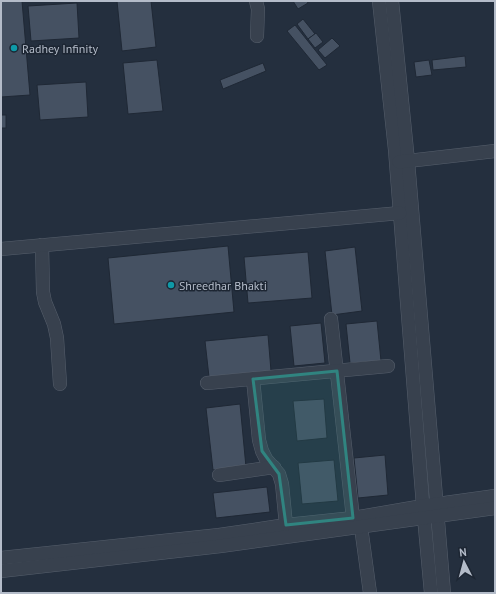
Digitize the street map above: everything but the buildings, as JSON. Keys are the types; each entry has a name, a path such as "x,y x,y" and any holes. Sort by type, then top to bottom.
{"street":[{"path":"256,1 258,9 257,36"},
{"path":"379,1 402,162 400,213 431,511 444,593"},
{"path":"392,1 402,162 431,511 431,593"},
{"path":"402,162 495,151"},
{"path":"1,249 400,213"},
{"path":"42,245 45,302 48,313 54,324 57,338 60,384"},
{"path":"331,319 357,522 370,593"},
{"path":"207,383 388,366"},
{"path":"254,379 259,440 266,459 279,474 282,484 286,525"},
{"path":"218,475 274,467"},
{"path":"1,571 221,546 357,522 431,511 495,496"},
{"path":"431,511 495,508"},
{"path":"1,558 219,535 286,525 357,522"}],"highlighted area":[{"path":"337,371 353,518 286,525 279,474 262,451 253,379"}],"place":[{"name":"Radhey Infinity","path":"14,48"},
{"name":"Shreedhar Bhakti","path":"171,285"}]}
